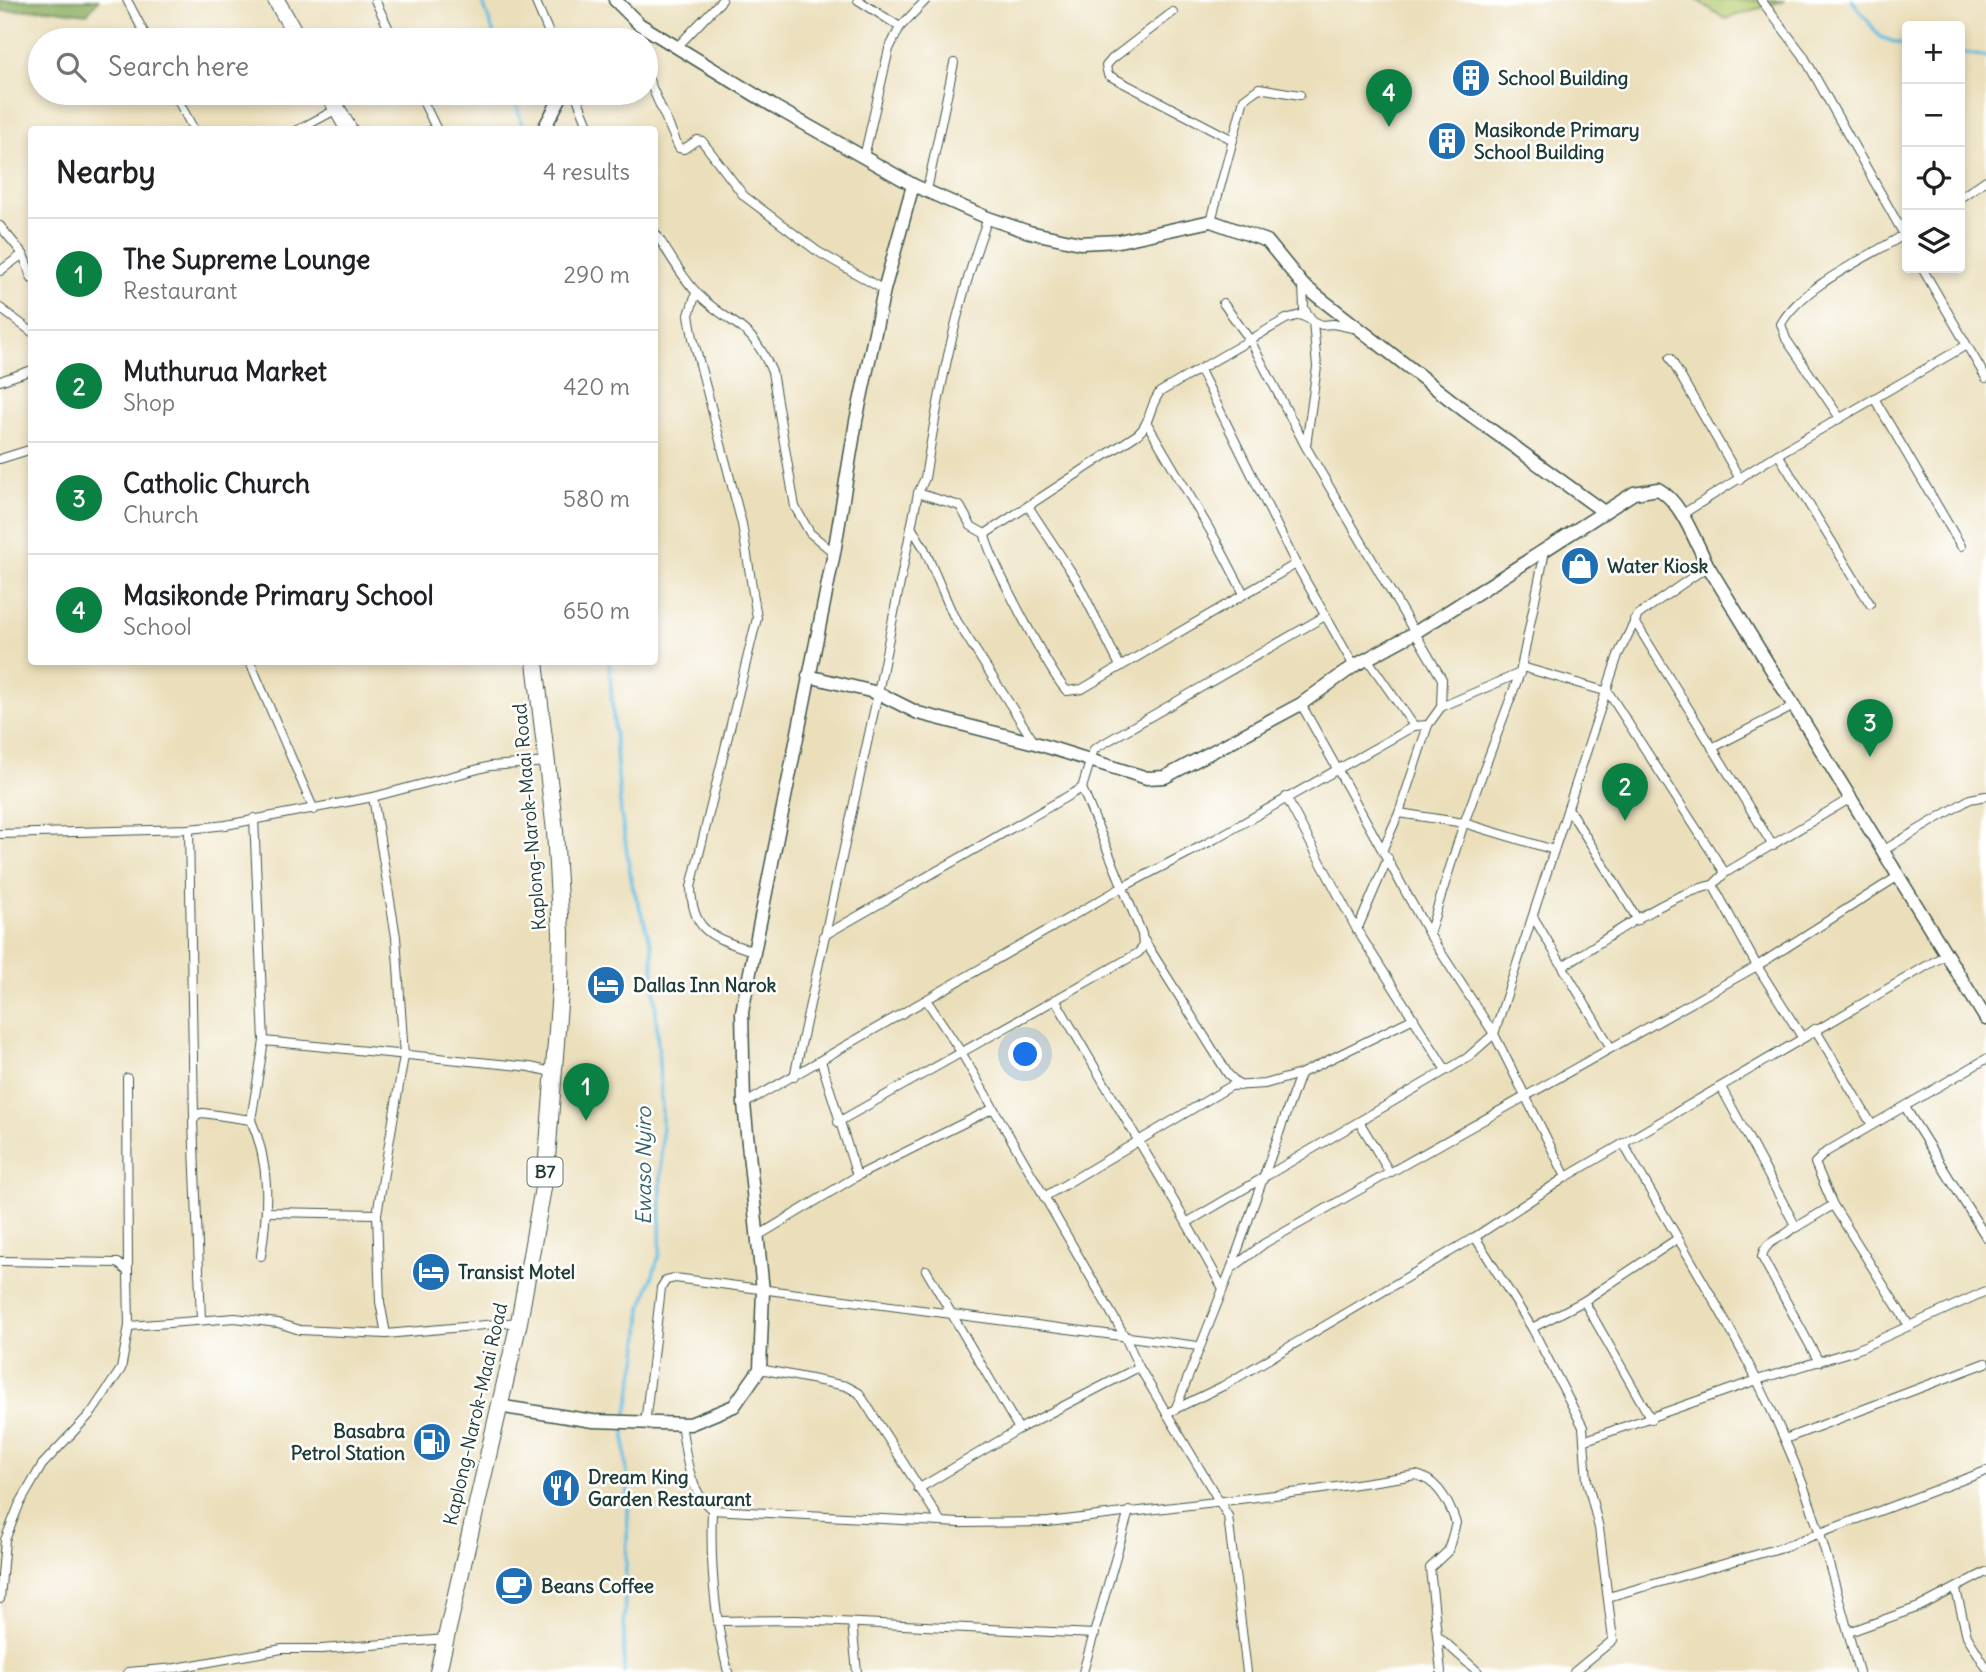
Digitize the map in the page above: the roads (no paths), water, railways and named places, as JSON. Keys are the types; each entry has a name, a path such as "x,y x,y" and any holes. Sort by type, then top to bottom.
{"highway":[{"path":"276,0 292,28"},
{"path":"335,105 347,126"},
{"name":"Kaplong-Narok-Maai Road","path":"438,1672 519,1322 546,1171 560,990 561,933 548,762 535,665"}],"street":[{"path":"127,0 142,28"},
{"path":"375,0 388,28"},
{"path":"535,0 547,28"},
{"path":"615,0 642,28"},
{"path":"677,47 722,0"},
{"path":"858,0 900,27"},
{"path":"864,158 889,49 900,27 926,0"},
{"path":"1761,0 1803,55 1902,229"},
{"path":"1173,12 1119,53 1106,66 1108,75 1233,140"},
{"path":"658,40 677,47 913,185 988,218 1037,235 1080,243 1119,241 1211,221 1266,241 1303,285 1465,411 1604,512"},
{"path":"927,190 954,63"},
{"path":"1211,221 1244,99 1251,91 1266,88 1300,95"},
{"path":"658,101 679,148 684,149 697,140 702,141 744,196 817,251 884,290"},
{"path":"180,105 192,126"},
{"path":"425,105 435,126"},
{"path":"545,126 557,105"},
{"path":"580,105 588,126"},
{"path":"305,126 337,108"},
{"path":"1965,195 1986,180"},
{"path":"498,1406 593,1421 681,1423 701,1420 734,1406 760,1369 763,1292 744,1104 742,1012 884,290 913,185"},
{"path":"794,1077 878,693 918,494 925,478 948,355 966,285 988,218"},
{"path":"0,226 23,254 28,268"},
{"path":"658,236 696,293 740,324 763,352 772,372 795,507 810,533 834,553"},
{"path":"1840,418 1786,339 1781,324 1789,310 1805,296 1902,238"},
{"path":"0,271 23,254"},
{"path":"1925,273 1986,378"},
{"path":"1303,285 1304,309 1313,321 1317,367 1306,446"},
{"path":"696,293 689,315 693,338 742,524 757,618 691,887 691,898 694,915 705,931 752,951"},
{"path":"1223,303 1250,340 1306,446 1442,679 1441,707"},
{"path":"0,308 28,329"},
{"path":"1244,594 1217,542 1148,425 1151,403 1160,392 1293,316 1300,314 1313,321 1366,332"},
{"path":"1681,515 1778,454 1965,346"},
{"path":"1670,358 1740,479"},
{"path":"1200,370 1296,564 1354,666"},
{"path":"0,381 28,371"},
{"path":"1874,398 1961,546"},
{"path":"985,534 1148,425"},
{"path":"0,459 28,450"},
{"path":"1778,454 1871,604"},
{"path":"808,676 878,693 918,713 1035,743 1087,762 1147,778 1165,777 1301,704 1354,666 1416,632 1634,493 1658,489 1670,498 1681,515 1709,566 1900,874 1986,1019"},
{"path":"918,494 960,506 971,526 985,534 993,557 1065,689 1075,692 1296,564"},
{"path":"1028,506 1076,579 1120,666"},
{"path":"911,527 924,548 953,615 1035,743"},
{"path":"1429,934 1465,823 1521,670 1545,551"},
{"path":"1188,1222 1467,1058 1494,1034 1619,655 1634,620 1709,566"},
{"path":"1243,1087 1228,1074 1144,940 1082,788 1087,762 1100,742 1325,616"},
{"path":"1634,620 1773,846"},
{"path":"1368,660 1414,726"},
{"path":"251,665 314,810"},
{"path":"1383,849 1399,813 1428,725 1441,707 1521,670 1608,692 1725,873"},
{"path":"1301,704 1429,934 1494,1034 1566,1177"},
{"path":"1712,748 1794,706"},
{"path":"744,1104 1121,888 1215,839 1414,726 1428,725"},
{"path":"0,834 190,830 314,810 490,766 548,762"},
{"path":"823,936 1082,788"},
{"path":"1884,850 1970,799 1986,796"},
{"path":"373,797 396,937 404,1056 377,1214 380,1302 386,1334"},
{"path":"1286,797 1357,930 1446,1070"},
{"path":"1563,966 1638,920 1692,892 1713,885 1725,873 1851,798"},
{"path":"1568,808 1638,920"},
{"path":"1399,813 1465,823 1554,850"},
{"path":"254,818 264,1041 251,1120 264,1156 268,1212 261,1256"},
{"path":"190,830 194,1117 201,1319"},
{"path":"1357,930 1388,858"},
{"path":"1231,1269 1265,1243 1757,965 1900,874"},
{"path":"1713,885 1757,965 1802,1037"},
{"path":"1534,918 1611,1048"},
{"path":"838,1122 1138,953 1144,940"},
{"path":"1802,1037 1947,954"},
{"path":"1055,999 1136,1140 1188,1222 1222,1287"},
{"path":"927,1001 961,1052 1124,1335 1139,1367 1171,1411 1232,1527 1238,1616 1247,1672"},
{"path":"1044,1196 1231,1086 1243,1087 1300,1074 1414,1018"},
{"path":"1171,1411 1223,1386 1475,1237 1566,1177 1815,1029 1872,1125"},
{"path":"264,1041 478,1061 552,1072"},
{"path":"1908,1324 1833,1205 1815,1164 1818,1158 1986,1059"},
{"path":"821,1061 857,1177"},
{"path":"1171,1411 1231,1269 1300,1074"},
{"path":"0,1599 5,1540 13,1516 42,1465 92,1412 121,1369 129,1326 127,1078"},
{"path":"1721,1087 1795,1228"},
{"path":"1905,1107 1986,1237"},
{"path":"756,1237 857,1177 992,1110"},
{"path":"194,1117 203,1113 251,1120"},
{"path":"1360,1123 1390,1173"},
{"path":"1623,1143 1757,1380 1785,1439 1821,1534 1859,1672"},
{"path":"1819,1362 1762,1257 1768,1244 1833,1205"},
{"path":"268,1212 377,1214"},
{"path":"1475,1237 1532,1328 1578,1416 1586,1440 1587,1480 1600,1528 1613,1640 1576,1671"},
{"path":"1532,1328 1584,1301 1677,1240"},
{"path":"0,1261 118,1264 128,1272"},
{"path":"926,1270 949,1314 1019,1429"},
{"path":"645,1424 653,1338 661,1289 666,1280 675,1278 763,1292 1198,1346"},
{"path":"1586,1440 1757,1380 1856,1350 1908,1324 1986,1291"},
{"path":"1584,1301 1651,1419"},
{"path":"129,1326 201,1319 254,1320 300,1330 340,1334 386,1334 519,1322"},
{"path":"1785,1439 1986,1363"},
{"path":"918,1489 1019,1429 1139,1367"},
{"path":"760,1369 852,1388 872,1410 918,1489 941,1522"},
{"path":"681,1423 688,1470 698,1494 712,1510 710,1544 728,1672"},
{"path":"1608,1597 1725,1565 1821,1534 1986,1471"},
{"path":"712,1510 941,1522 1048,1522 1416,1475 1427,1478 1442,1492 1456,1523 1448,1550 1430,1568 1441,1672"},
{"path":"1083,1672 1129,1511"},
{"path":"1849,1632 1919,1607 1986,1572"},
{"path":"1956,1590 1966,1636 1986,1667"},
{"path":"719,1621 752,1619 1095,1634"},
{"path":"852,1623 856,1672"},
{"path":"1438,1636 1478,1672"},
{"path":"128,1672 176,1668 282,1649 322,1649 446,1639"}],"waterway":[{"name":"Ewaso Nyiro","path":"482,0 492,28"},
{"path":"1852,0 1880,37 1902,44"},
{"path":"1965,53 1986,57"},
{"name":"Ewaso Nyiro","path":"517,105 523,126"},
{"name":"Ewaso Nyiro","path":"609,665 621,814 632,884 652,946 662,1111 660,1253 642,1308 638,1355 626,1418"},
{"name":"Ewaso Nyiro","path":"624,1672 628,1502 625,1426"}],"place":[{"name":"School Building","path":"1471,78"},
{"name":"Masikonde Primary School","path":"1389,127"},
{"name":"Masikonde Primary School Building","path":"1447,141"},
{"name":"Water Kiosk","path":"1580,566"},
{"name":"Catholic Church","path":"1870,757"},
{"name":"Muthurua Market","path":"1625,821"},
{"name":"Dallas Inn Narok","path":"606,985"},
{"name":"The Supreme Lounge","path":"586,1121"},
{"name":"Transist Motel","path":"431,1272"},
{"name":"Basabra Petrol Station","path":"432,1442"},
{"name":"Dream King Garden Restaurant","path":"561,1488"},
{"name":"Beans Coffee","path":"514,1586"}]}
